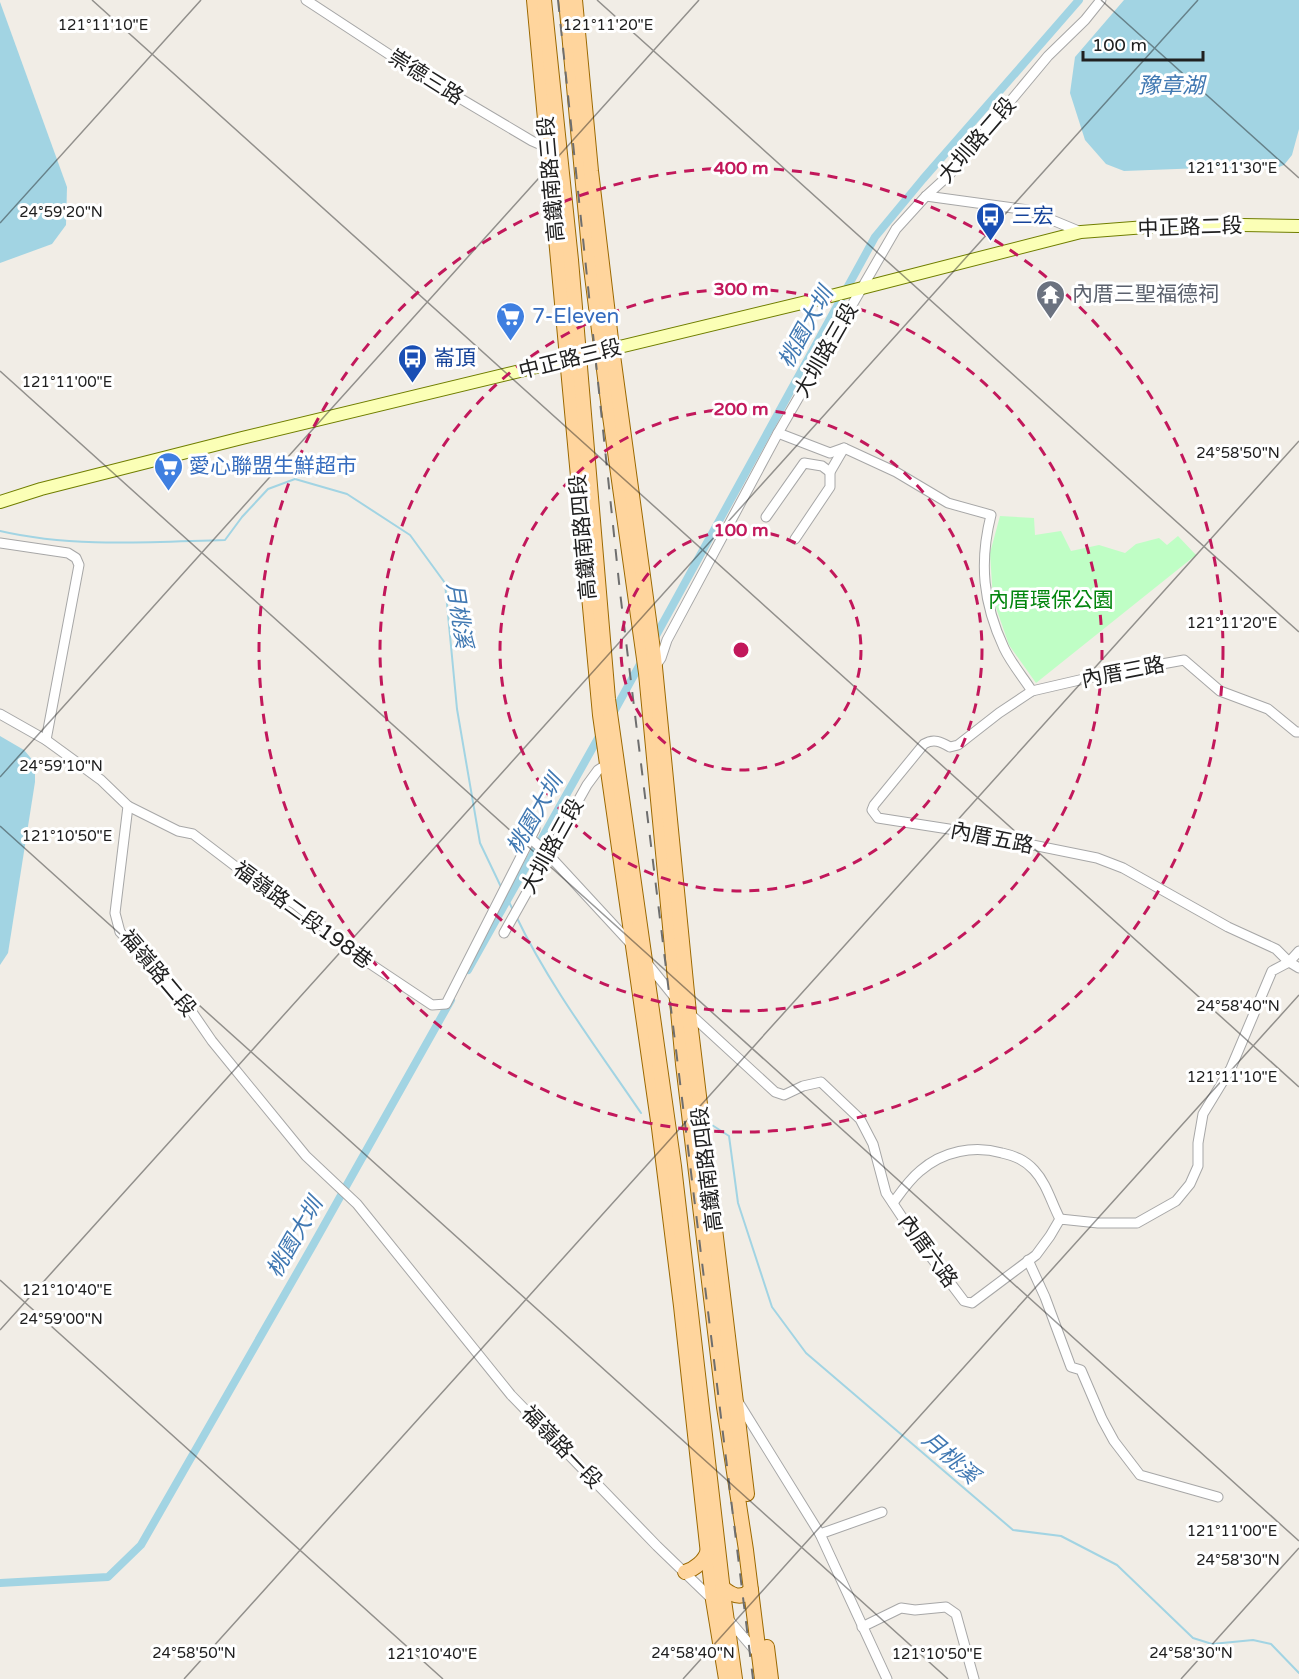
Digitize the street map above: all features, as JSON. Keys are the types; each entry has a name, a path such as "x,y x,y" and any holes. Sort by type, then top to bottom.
{"main road":[{"name":"高鐵南路三段","path":"534,0 548,148 574,358"},
{"name":"高鐵南路三段","path":"544,0 574,358"},
{"name":"高鐵南路三段","path":"566,0 590,260 608,350"},
{"name":"高鐵南路三段","path":"575,0 608,350"},
{"name":"中正路二段","path":"1082,232 1185,224 1299,226"},
{"name":"中正路三段","path":"0,502 57,485 1082,232"},
{"name":"高鐵南路四段","path":"608,350 609,409 642,644 652,666 714,1232 770,1676"},
{"path":"608,350 650,630 652,666"},
{"name":"高鐵南路四段","path":"574,358 608,699 674,1166 722,1587 735,1679"},
{"name":"高鐵南路四段","path":"574,358 581,520 600,715 659,1128 713,1600 726,1679"},
{"name":"高鐵南路四段","path":"652,666 665,882 683,1064 724,1407 759,1656 770,1676"},
{"path":"625,900 630,862"},
{"path":"665,882 682,927"},
{"path":"659,1128 674,1166"},
{"path":"710,1292 715,1253 714,1232"},
{"path":"685,1572 703,1560 708,1550"},
{"path":"722,1587 734,1595 751,1590"}],"street":[{"name":"崇德三路","path":"306,0 419,74 532,141 548,148"},
{"path":"318,8 326,0"},
{"name":"大圳路二段","path":"857,288 896,230 926,196 949,175 1048,56 1085,20 1101,0"},
{"path":"926,196 1028,210 1082,232"},
{"name":"大圳路三段","path":"652,666 661,658 667,640 857,288"},
{"path":"778,433 830,453 844,448 896,472 948,503 991,515 983,560 987,602 1004,649 1032,692"},
{"path":"795,539 830,487 830,472 844,448"},
{"path":"766,517 804,463 822,465 830,472"},
{"path":"0,543 68,553 76,558 79,565 46,740"},
{"name":"內厝三路","path":"1032,692 1101,675 1184,660 1220,691 1268,709 1299,732"},
{"name":"內厝五路","path":"1032,692 999,712 958,745 950,747 937,740 924,744 874,805 872,810 878,818 968,832 1097,858 1123,868 1228,927 1276,949 1299,968"},
{"path":"0,714 46,740 100,780 128,806"},
{"name":"大圳路三段","path":"504,933 546,852 586,785 598,770 606,765"},
{"name":"福嶺路二段198巷","path":"128,806 178,831 193,834 252,879 295,904 360,957 432,1005 446,1004"},
{"name":"福嶺路二段","path":"128,806 115,913 120,932 182,996 212,1041 306,1156 356,1203"},
{"name":"大圳路三段","path":"446,1004 535,829"},
{"path":"531,839 632,944 689,1013"},
{"path":"893,1203 922,1168 959,1150 986,1148 1019,1158 1034,1170 1048,1189 1060,1219 1098,1223 1137,1222 1176,1201 1190,1184 1198,1167 1198,1143 1203,1114 1231,1068 1272,971 1289,962 1299,951"},
{"name":"內厝六路","path":"689,1013 775,1092 784,1095 803,1086 821,1082 860,1119 873,1144 886,1193 964,1301 972,1302 1036,1255 1060,1219"},
{"name":"福嶺路一段","path":"356,1203 511,1395 713,1600 759,1656"},
{"path":"1028,1260 1045,1297 1071,1367 1081,1370 1114,1441 1140,1475 1218,1497"},
{"path":"733,1393 820,1534 887,1679"},
{"path":"820,1534 882,1512"},
{"path":"862,1627 901,1608 915,1610 946,1607 956,1614 974,1679"}],"green space":[{"name":"內厝環保公園","path":"1000,516 1034,518 1035,535 1061,531 1071,551 1099,545 1125,553 1136,544 1159,538 1167,545 1178,536 1196,555 1036,683 1009,645 993,599 990,553"}],"water":[{"name":"豫章湖","path":"1124,0 1299,0 1299,129 1292,155 1284,165 1274,169 1203,168 1124,171 1106,164 1085,140 1070,93 1075,57"},
{"path":"0,2 67,187 66,225 52,244 0,263"},
{"path":"0,736 24,750 35,763 35,782 8,953 0,965"}],"waterway":[{"name":"桃園大圳","path":"653,641 875,237 1079,0"},
{"name":"月桃溪","path":"0,531 83,542 140,543 225,540 242,517 268,489 295,479 347,494 410,535 445,583 457,709 480,843 502,889"},
{"name":"桃園大圳","path":"611,717 644,657"},
{"name":"桃園大圳","path":"468,970 601,733"},
{"name":"月桃溪","path":"505,894 513,910"},
{"name":"月桃溪","path":"517,918 559,993 641,1113"},
{"name":"桃園大圳","path":"0,1583 108,1577 141,1545 451,1000"},
{"name":"月桃溪","path":"712,1125 729,1136 738,1203 772,1307 806,1353 1013,1530 1061,1536 1117,1565 1193,1638 1212,1644 1253,1640 1271,1644 1299,1673"}],"railway":[{"path":"558,0 620,592 753,1679"}],"place":[{"name":"三宏","path":"991,242"},
{"name":"內厝三聖福德祠","path":"1051,320"},
{"name":"7-Eleven","path":"511,342"},
{"name":"崙頂","path":"413,384"},
{"name":"愛心聯盟生鮮超市","path":"168,492"}]}
